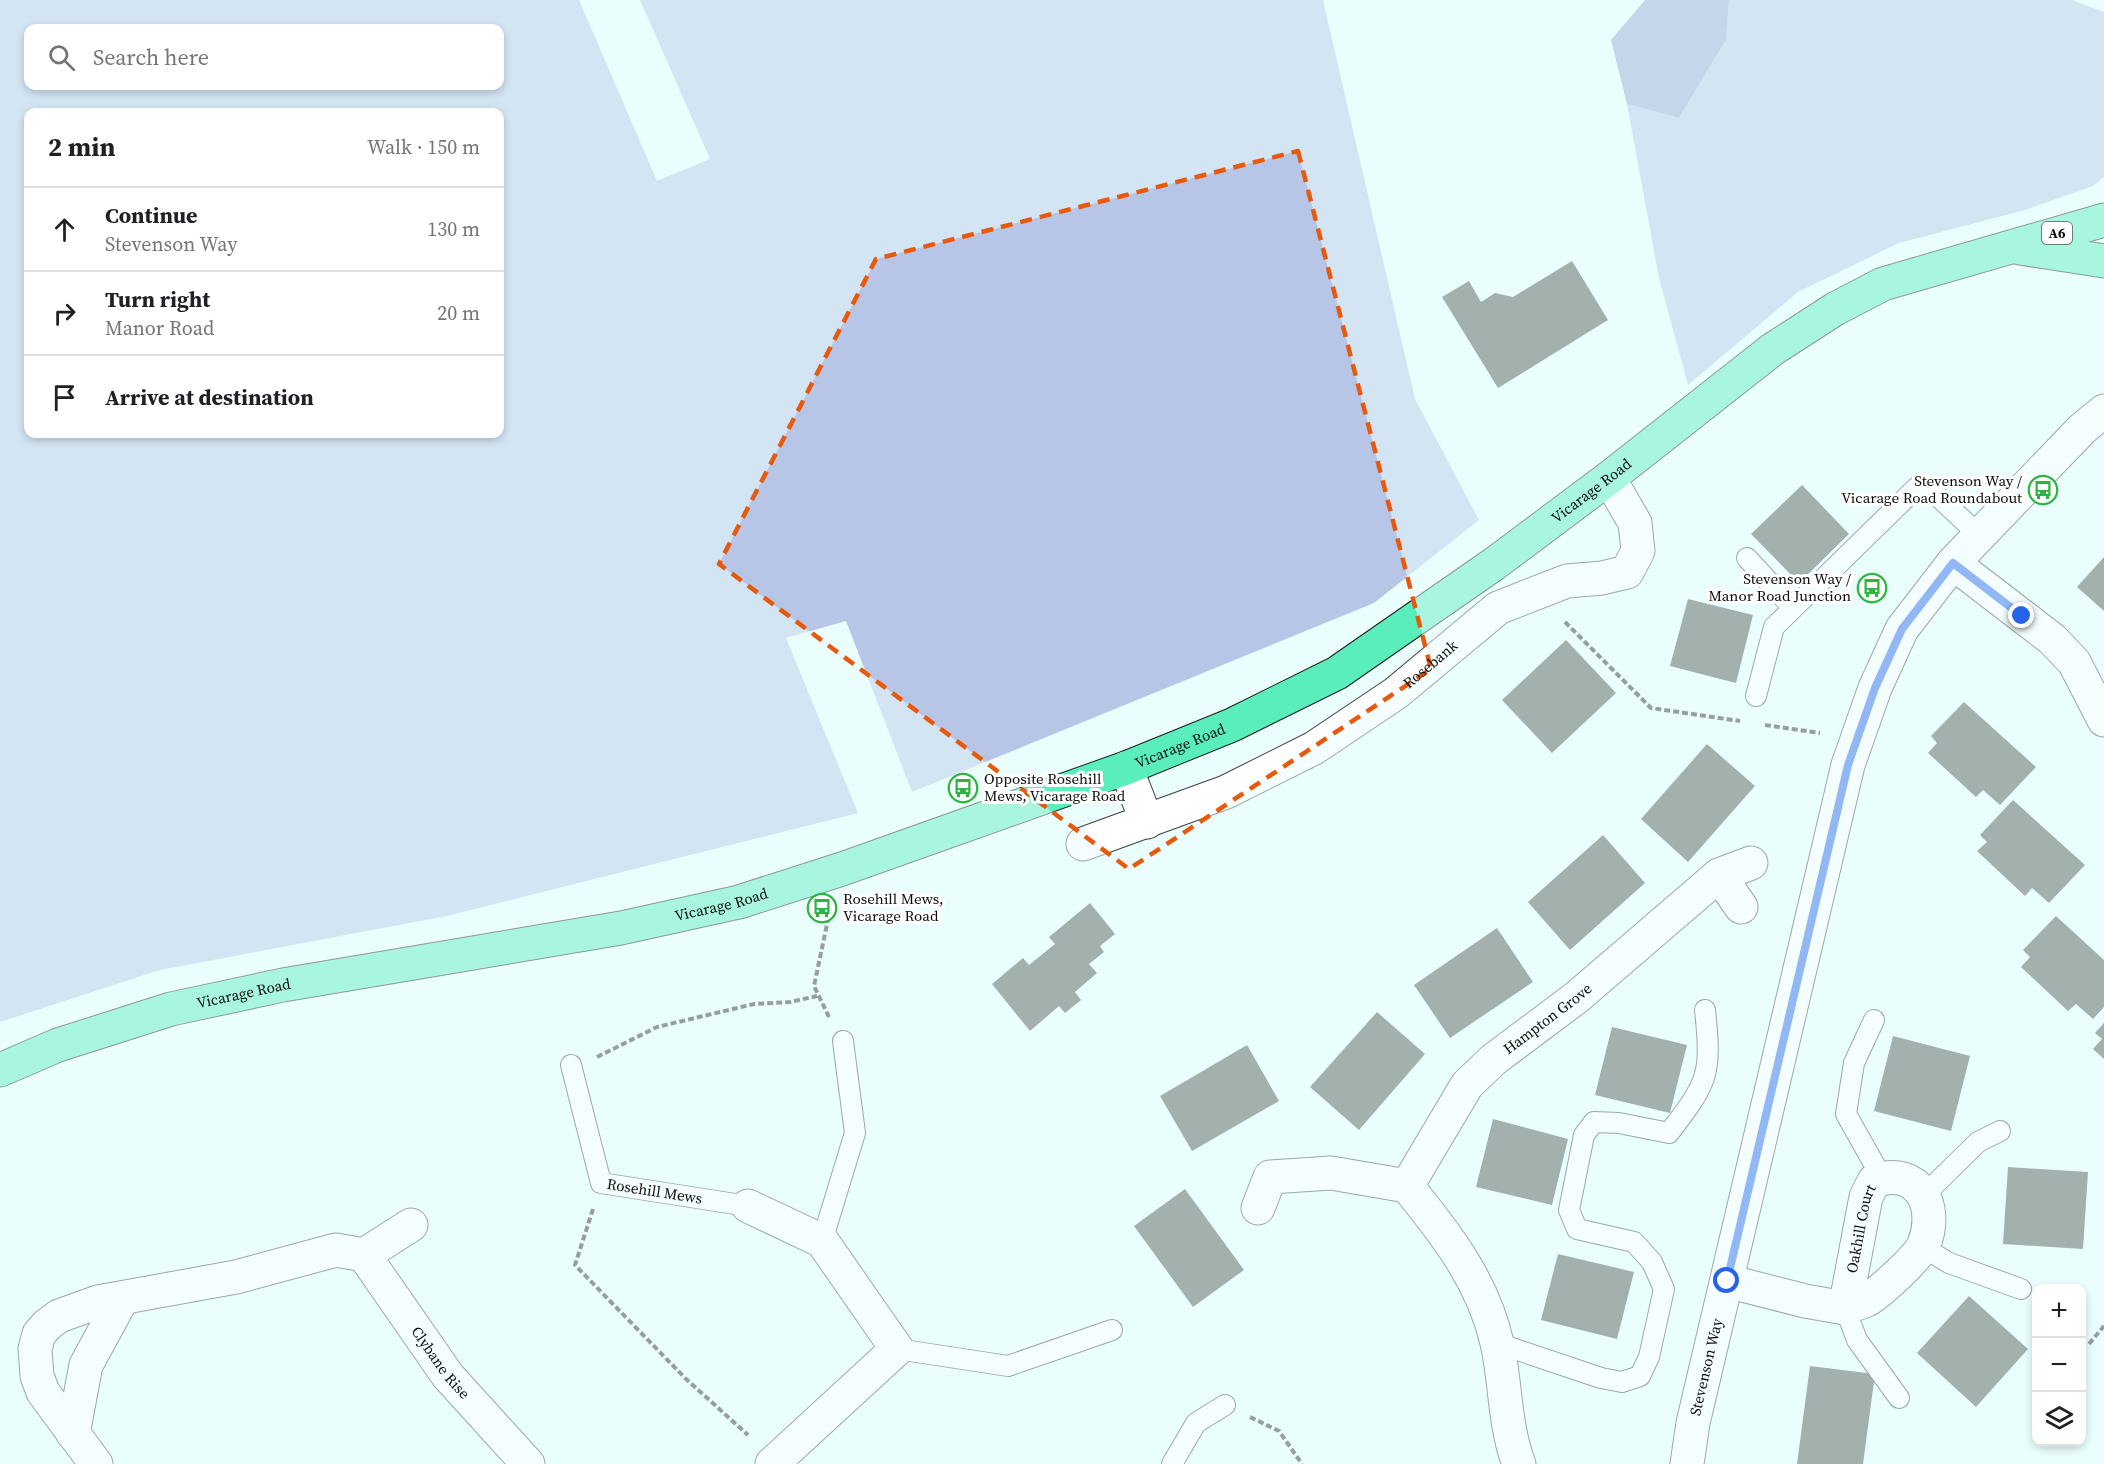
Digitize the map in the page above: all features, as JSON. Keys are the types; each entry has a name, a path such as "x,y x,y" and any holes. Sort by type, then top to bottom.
{"highway":[{"name":"Vicarage Road","path":"0,1070 58,1045 171,1009 282,985 621,928 739,902 842,869 1126,768 1232,725 1337,673 1494,564 1609,478 1773,349 1835,309 1884,284 2104,220"},
{"name":"Vicarage Road","path":"2009,246 2104,261"}],"street":[{"name":"Stevenson Way","path":"1687,1464 1693,1423 1799,967 1856,737 1902,629 1953,563 2093,420 2104,386"},
{"name":"Rosebank","path":"1083,844 1226,792 1314,748 1396,693 1498,608 1567,581 1602,578 1627,572 1638,550 1635,523 1609,478"},
{"path":"1953,563 2052,639 2074,662 2104,720"},
{"path":"1126,768 1147,822"},
{"name":"Hampton Grove","path":"1407,1186 1467,1085 1493,1060 1577,997 1719,875 1751,863"},
{"path":"1719,875 1740,907"},
{"path":"1258,1208 1268,1165 1407,1186 1452,1243 1481,1293 1497,1343 1506,1410 1519,1464"},
{"name":"Oakhill Court","path":"1845,1308 1861,1212 1874,1181 1890,1177 1910,1180 1923,1196"},
{"path":"1727,1281 1805,1301 1845,1308 1868,1299 1923,1247 1929,1225 1928,1205 1923,1196"},
{"name":"Rosehill Mews","path":"748,1206 822,1241 897,1349"},
{"path":"96,1464 43,1392 37,1376 34,1360 39,1334 59,1316 77,1308 236,1277 336,1250 364,1255 411,1225"},
{"name":"Clybane Rise","path":"364,1255 448,1376 528,1464"},
{"path":"73,1434 86,1365 122,1299"},
{"path":"772,1464 897,1349"}],"lane":[{"path":"1756,696 1774,627 1916,488 1929,489 1979,535"},
{"path":"1747,558 1793,608"},
{"path":"1497,1343 1600,1378 1622,1382 1640,1376 1649,1357 1664,1289 1652,1262 1634,1242 1577,1229 1569,1210 1584,1135 1594,1122 1619,1123 1669,1133 1699,1093 1709,1065 1706,1010"},
{"path":"1874,1020 1854,1063 1846,1114 1882,1178"},
{"path":"822,1241 855,1133 843,1041"},
{"name":"Rosehill Mews","path":"571,1065 601,1183 748,1206"},
{"path":"1923,1196 1978,1142 2000,1131"},
{"path":"1923,1247 1949,1263 2021,1289"},
{"path":"1845,1308 1857,1340 1899,1398"},
{"path":"897,1349 1008,1366 1112,1330"},
{"path":"1172,1464 1196,1423 1225,1405"}],"path":[{"path":"1534,592 1651,708 1741,721"},
{"path":"1764,725 1820,733"},
{"path":"830,909 814,986 817,996 843,1041"},
{"path":"571,1065 608,1053 657,1027 754,1004 790,1002 817,996"},
{"path":"601,1183 575,1265 685,1378 747,1436 755,1430"},
{"path":"2089,1344 2104,1326"},
{"path":"1225,1405 1279,1431 1302,1464"}],"highlighted area":[{"path":"1298,151 1431,669 1129,869 719,564 876,259"}],"shaded area":[{"path":"0,0 579,0 657,181 710,159 640,0 1323,0 1415,399 1479,520 1374,603 912,792 846,621 786,638 858,813 447,916 160,970 0,1022"},
{"path":"1645,0 1729,0 1726,40 1679,118 1627,104 1611,40"},
{"path":"1729,0 2072,0 2104,12 2104,177 2093,186 2025,210 1899,243 1798,292 1688,385 1659,278 1627,104 1679,118 1726,40"}],"building":[{"path":"1572,261 1608,320 1498,388 1442,297 1469,281 1481,302 1495,293 1513,297"},
{"path":"1802,485 1849,534 1799,583 1751,534"},
{"path":"2104,557 2104,611 2077,587"},
{"path":"1688,599 1753,615 1736,683 1670,666"},
{"path":"1566,640 1616,693 1552,753 1502,700"},
{"path":"1964,702 2036,767 2000,805 1983,790 1976,797 1928,753 1937,743 1931,736"},
{"path":"1707,744 1755,786 1688,862 1641,819"},
{"path":"2013,800 2085,865 2049,903 2032,888 2025,896 1977,851 1987,842 1980,835"},
{"path":"1603,835 1645,883 1570,950 1528,902"},
{"path":"1090,903 1115,934 1100,946 1104,952 1089,964 1097,973 1075,992 1081,1000 1065,1013 1059,1006 1030,1031 992,984 1023,958 1029,965 1055,944 1049,937"},
{"path":"2056,916 2104,960 2104,1007 2093,1019 2076,1004 2068,1011 2021,967 2030,957 2023,950"},
{"path":"1497,928 1533,982 1450,1038 1414,985"},
{"path":"1377,1012 1425,1054 1359,1130 1310,1087"},
{"path":"2104,1023 2104,1059 2093,1049 2102,1039 2095,1033"},
{"path":"1612,1027 1687,1045 1670,1113 1595,1095"},
{"path":"1893,1036 1970,1056 1951,1131 1874,1111"},
{"path":"1247,1045 1279,1101 1192,1151 1160,1096"},
{"path":"1493,1119 1568,1139 1552,1205 1476,1187"},
{"path":"2008,1167 2088,1172 2083,1249 2003,1244"},
{"path":"1185,1189 1244,1270 1193,1307 1134,1226"},
{"path":"1558,1254 1634,1272 1617,1339 1541,1320"},
{"path":"1969,1296 2028,1349 1976,1407 1917,1353"},
{"path":"1810,1366 1875,1374 1863,1464 1797,1464"}],"place":[{"name":"Stevenson Way / Vicarage Road Roundabout","path":"2043,490"},
{"name":"Stevenson Way / Manor Road Junction","path":"1872,588"},
{"name":"Opposite Rosehill Mews, Vicarage Road","path":"963,788"},
{"name":"Rosehill Mews, Vicarage Road","path":"822,908"}],"route":[{"path":"1727,1281 1848,765 1875,688 1902,629 1953,563 2022,616"}]}
